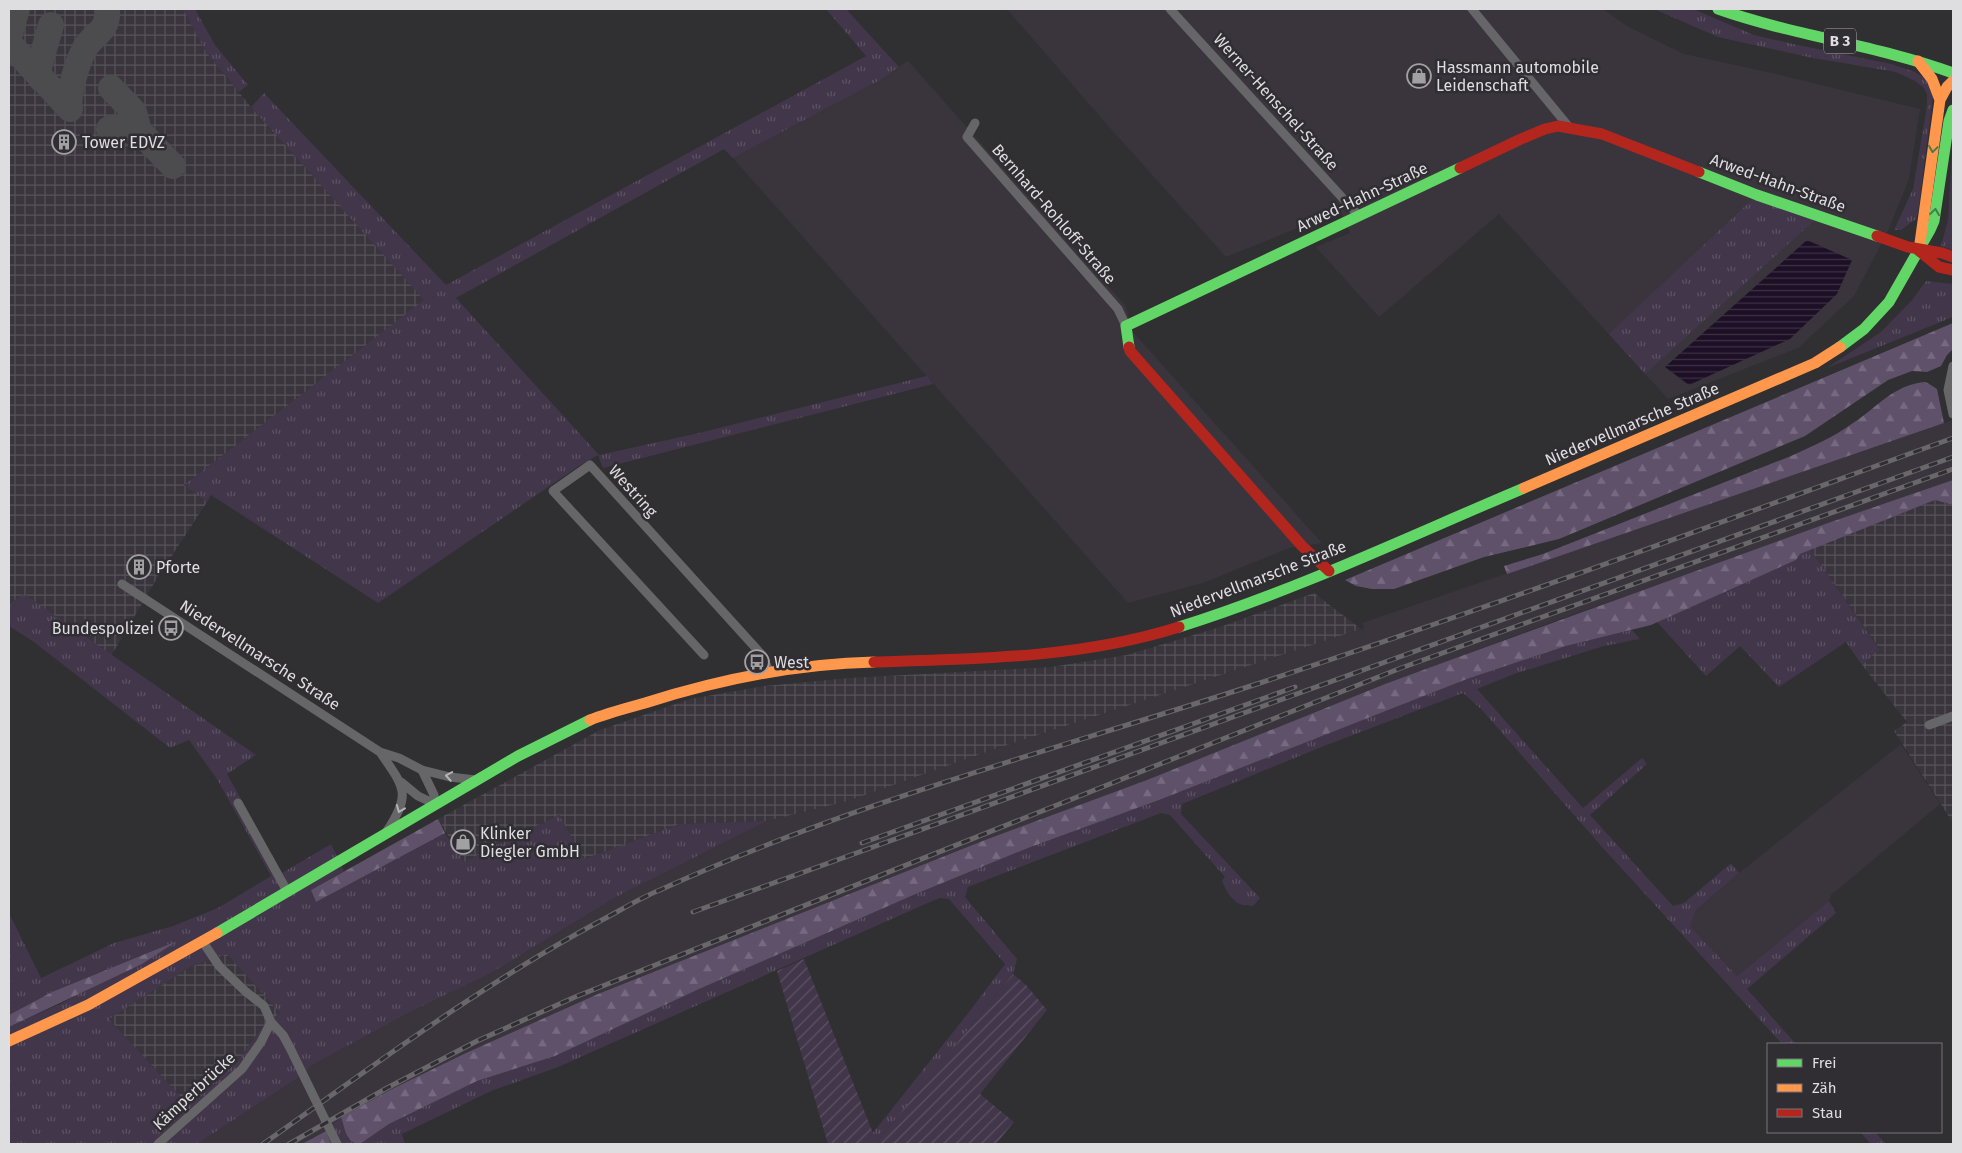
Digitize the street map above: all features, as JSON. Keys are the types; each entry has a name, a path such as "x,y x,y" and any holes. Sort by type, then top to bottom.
{"main road":[{"name":"B 3","path":"1718,9 1762,24 1872,48 1953,73"},
{"path":"1918,61 1932,78 1940,100"},
{"path":"1918,250 1940,100 1947,87 1953,81"},
{"path":"1918,250 1929,236 1934,221 1949,121 1953,110"},
{"name":"Arwed-Hahn-Straße","path":"1126,326 1545,129 1558,126 1602,134 1757,195 1918,250"},
{"path":"1918,250 1942,253 1953,257"},
{"path":"1918,250 1939,267 1953,270"},
{"name":"Niedervellmarsche Straße","path":"9,1041 88,1005 203,942 434,804 518,756 593,719 682,691 769,671 841,664 998,658 1090,648 1163,632 1208,618 1329,570 1815,363 1856,335 1888,304 1918,250"},
{"path":"1126,326 1130,351 1302,546 1329,570"}],"street":[{"name":"Werner-Henschel-Straße","path":"1170,9 1359,216"},
{"path":"1472,9 1569,127"},
{"name":"Bernhard-Rohloff-Straße","path":"975,123 967,137 1118,309 1126,326"},
{"path":"1953,366 1948,390 1953,414"},
{"name":"Westring","path":"704,655 553,491 590,465 762,655 769,671"},
{"name":"Niedervellmarsche Straße","path":"122,584 380,752 399,758 422,770 450,777 476,780"},
{"path":"1929,725 1953,716"},
{"name":"Niedervellmarsche Straße","path":"380,752 401,782 418,796 434,804"},
{"path":"422,770 434,795 434,804"},
{"name":"Niedervellmarsche Straße","path":"385,834 403,802 401,782"},
{"path":"238,803 287,891"},
{"path":"203,942 219,966 245,992 264,1006 271,1022 283,1035 290,1048 337,1144"},
{"name":"Kämperbrücke","path":"158,1144 242,1069 261,1042 271,1022"}],"shaded area":[{"path":"9,9 183,9 206,52 251,107 425,300 184,485 207,502 156,580 111,656 24,594 9,604"},
{"path":"1007,9 1603,9 1627,26 1684,54 1920,109 1909,179 1888,231 1854,296 1798,348 1668,399 1499,214 1379,317 1316,247 1350,233 1340,211 1226,257 1110,128"},
{"path":"908,61 1126,306 1132,331 1322,543 1289,548 1203,583 1128,603 733,158 880,80"},
{"path":"1807,240 1852,260 1837,294 1790,339 1689,385 1665,367"},
{"path":"1953,420 1953,480 1558,620 1385,684 1147,780 985,840 598,994 466,1053 302,1144 197,1144 299,1077 314,1064 412,1011 491,973 616,897 767,821 848,801 992,750 1364,628 1362,623"},
{"path":"1935,500 1953,505 1953,823 1894,731 1907,722 1862,665 1879,648 1810,549"},
{"path":"1314,593 1361,629 992,750 848,801 767,821 680,824 584,859 559,815 464,862 438,819 600,730 690,699 764,686 850,678 1051,667 1127,655 1220,627"},
{"path":"1901,744 1940,804 1831,895 1829,901 1737,976 1690,926 1696,910 1739,873"},
{"path":"227,954 280,1013 262,1027 237,1062 189,1106 109,1019 190,967"}],"green space":[{"path":"183,9 195,9 215,45 248,85 239,92 206,52"},
{"path":"826,9 846,9 899,67 880,80 733,158 724,149 456,298 599,455 699,433 927,376 933,384 603,468 598,455 378,603 211,495 207,502 184,485 424,300 251,107 264,93 446,285 866,56"},
{"path":"1654,9 1693,9 1754,35 1891,64 1915,72 1925,78 1933,97 1916,219 1901,230 1894,230 1913,189 1927,106 1927,94 1923,87 1896,72 1813,58 1718,37"},
{"path":"1953,137 1953,250 1941,246 1948,220"},
{"path":"1757,195 1819,216 1645,374 1609,334"},
{"path":"1926,281 1953,284 1953,317 1827,368 1881,332 1913,299"},
{"path":"1953,323 1953,349 1941,366 1927,372 1912,371 1888,380 1805,436 1559,539 1484,557 1394,589 1372,589 1356,586 1345,580"},
{"path":"1926,382 1937,389 1944,423 1507,574 1504,566 1543,554 1807,449 1846,428 1895,392 1905,387"},
{"path":"1953,480 1953,505 1935,500 1800,554 1796,560 1651,625 1566,646 1467,679 1159,800 1028,848 918,893 697,990 555,1056 477,1081 389,1124 360,1144 352,1141 347,1135 341,1117 390,1090 466,1053 598,994 985,840 1147,780 1385,684 1831,522"},
{"path":"1810,549 1879,649 1862,665 1846,642 1779,687 1740,646 1706,676 1657,622 1796,560 1800,554"},
{"path":"24,594 256,755 227,774 282,873 331,844 344,871 311,890 316,902 445,833 464,862 559,815 584,859 680,824 767,821 616,897 491,973 412,1011 314,1064 299,1077 197,1144 9,1144 9,1027 62,1003 174,942 52,992 9,1015 9,913 41,978 114,943 173,926 218,908 271,876 217,779 189,740 170,748 34,642 9,626 9,604","holes":["227,954 280,1013 262,1027 237,1062 188,1105 109,1019 190,967"]},
{"path":"1632,630 1640,639 1604,646 1514,674 1477,689 1583,808 1642,758 1647,764 1590,815 1673,906 1684,903 1731,863 1739,873 1696,910 1690,926 1737,976 1829,901 1836,913 1747,989 1795,1043 1781,1043 1602,847 1481,709 1463,693 1324,746 1182,804 1181,814 1260,898 1253,906 1241,905 1234,900 1223,883 1222,880 1225,877 1170,815 1161,813 968,887 965,897 1017,959 1013,974 875,1144 864,1144 1005,964 949,899 940,898 930,902 558,1067 491,1091 402,1134 405,1144 360,1144 389,1124 477,1081 555,1056 697,990 918,893 1028,848 1159,800 1467,679 1566,646"},
{"path":"438,819 445,833 316,902 311,890"},
{"path":"177,941 142,964 9,1027 9,1015 52,992"},
{"path":"804,959 873,1133 864,1144 828,1144 777,971"},
{"path":"1013,974 1026,985 1047,1010 980,1094 1014,1122 996,1144 875,1144"},
{"path":"341,1117 349,1140 355,1144 331,1144 326,1131"},
{"path":"326,1131 331,1144 302,1144"},
{"path":"1861,1133 1876,1133 1886,1144 1871,1144"}],"taxiway":[{"path":"9,37 17,9"},
{"path":"70,109 69,103 79,61 85,48 106,23 107,9"},
{"path":"41,79 39,67 51,25"},
{"path":"9,43 70,109"},
{"path":"111,88 134,112 139,131 173,166"},
{"path":"109,129 132,127 139,131"}],"railway":[{"path":"263,1144 471,998 514,971 638,900 733,859 882,803 1350,653 1609,563 1953,438"},
{"path":"693,912 1953,457"},
{"path":"289,1144 387,1088 477,1041 575,997 1401,668 1953,469"},
{"path":"862,843 1295,687"}],"traffic: fast":[{"path":"1718,9 1776,26 1895,55 1953,73"},
{"path":"1840,347 1864,329 1889,302 1930,230 1934,221 1949,121 1953,110"},
{"path":"1129,347 1126,326 1460,168"},
{"path":"1699,172 1757,195 1877,236"},
{"path":"1179,627 1267,596 1353,562 1524,488"},
{"path":"217,933 518,756 590,720"}],"traffic: slow":[{"path":"1918,61 1932,79 1940,100"},
{"path":"1920,243 1940,100 1947,87 1953,81"},
{"path":"1524,488 1815,363 1840,347"},
{"path":"590,720 673,694 758,674 815,666 874,662"},
{"path":"9,1041 88,1005 217,933"}],"traffic: jam":[{"path":"1460,168 1521,139 1558,126 1602,134 1699,172"},
{"path":"1877,236 1908,247 1942,253 1953,257"},
{"path":"1918,250 1939,267 1953,270"},
{"path":"1129,347 1130,351 1302,546 1329,571"},
{"path":"874,662 990,658 1067,651 1142,637 1179,627"}],"place":[{"name":"Hassmann automobile Leidenschaft","path":"1419,76"},
{"name":"Tower EDVZ","path":"64,142"},
{"name":"Pforte","path":"139,567"},
{"name":"Bundespolizei","path":"171,628"},
{"name":"West","path":"757,662"},
{"name":"Klinker Diegler GmbH","path":"463,842"}]}
